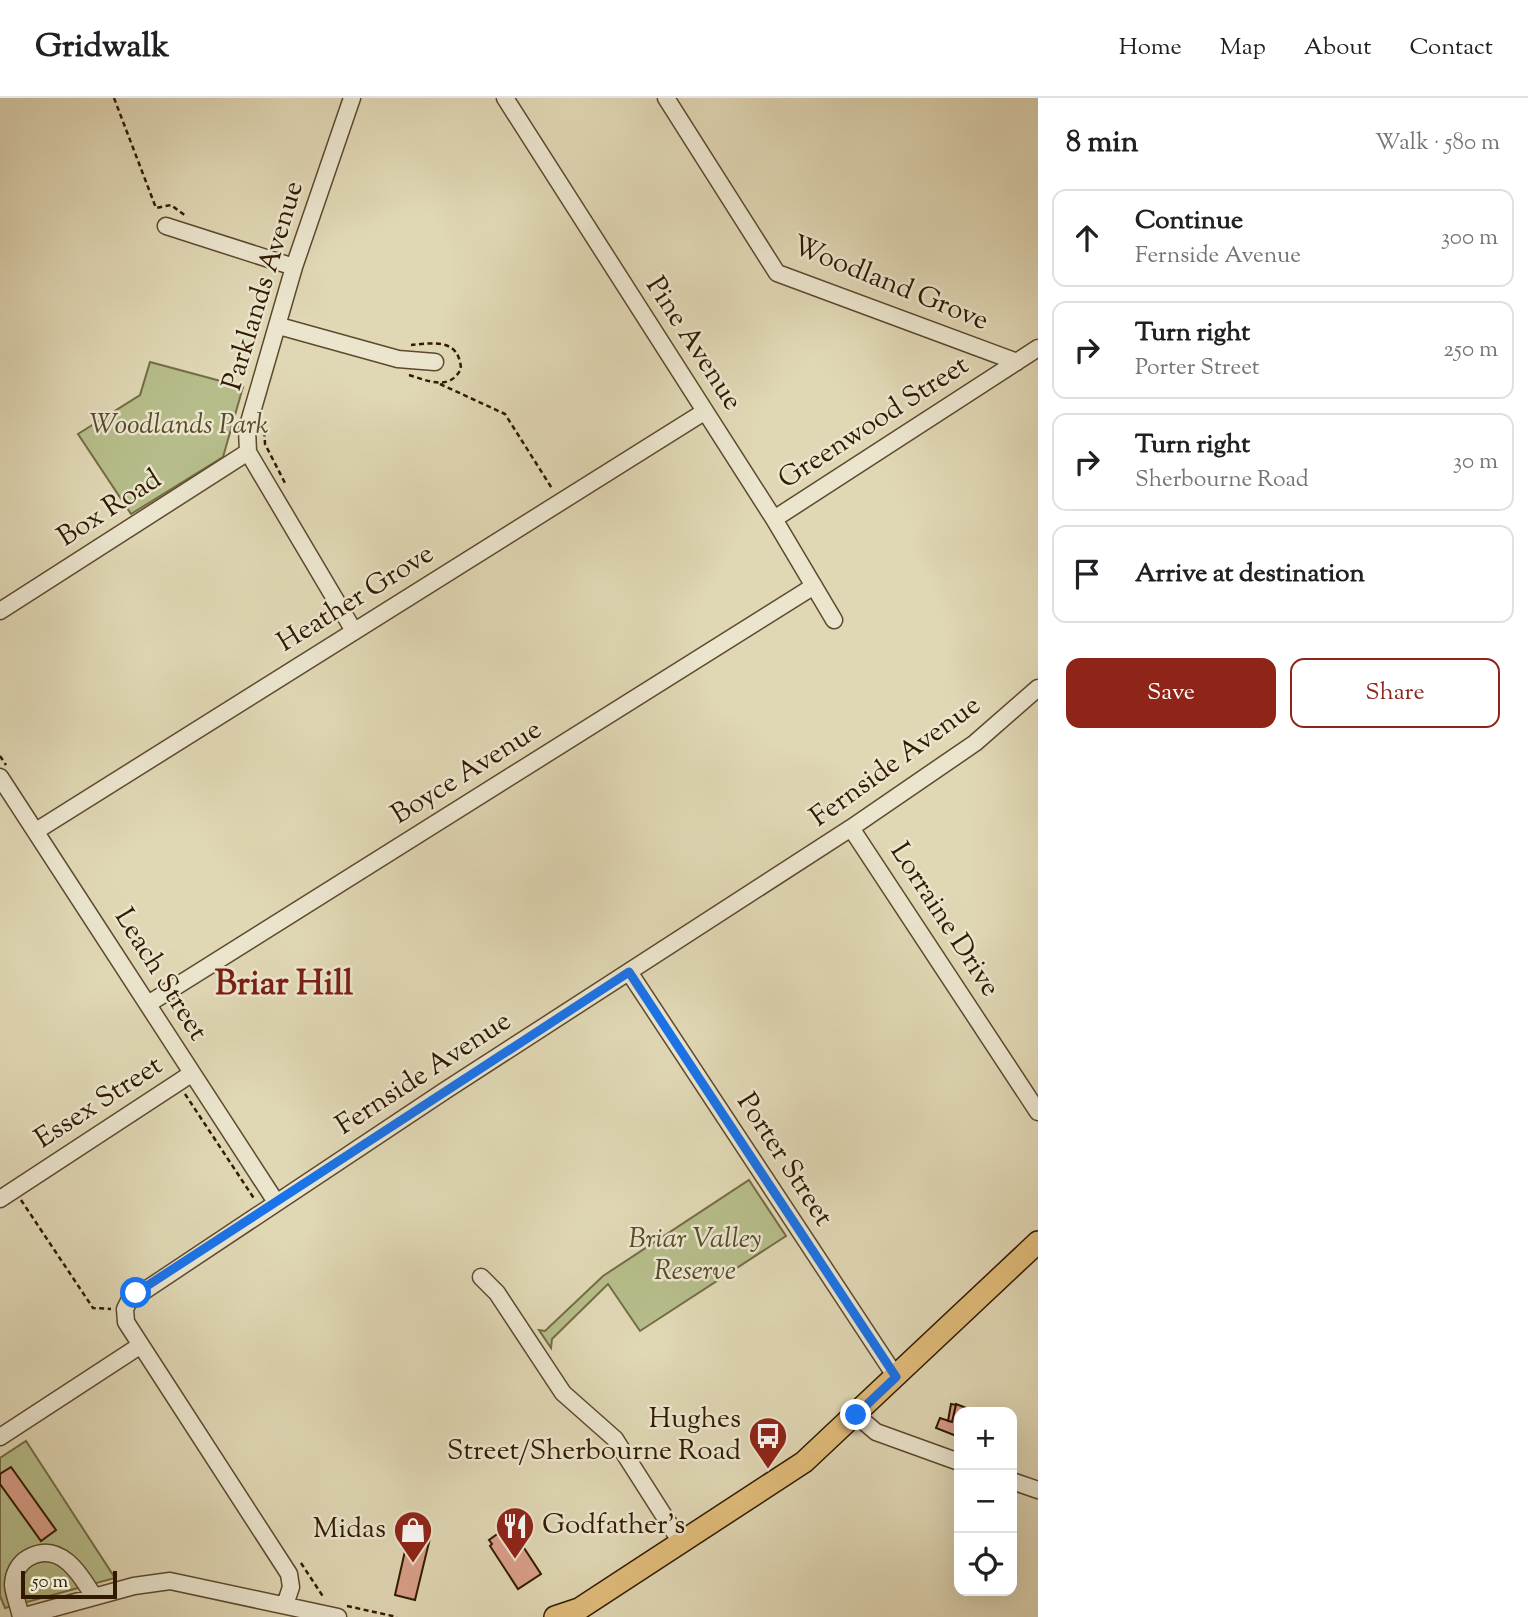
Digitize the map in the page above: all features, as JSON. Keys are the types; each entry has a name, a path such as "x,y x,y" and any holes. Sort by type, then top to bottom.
{"main road":[{"path":"555,1617 577,1613 792,1472 1038,1242"}],"street":[{"name":"Parklands Avenue","path":"248,452 247,429 294,267 352,98"},
{"name":"Pine Avenue","path":"505,98 774,519 834,621"},
{"name":"Woodland Grove","path":"666,98 777,272 1017,362"},
{"path":"166,226 294,267"},
{"path":"279,326 398,359 435,362"},
{"name":"Greenwood Street","path":"774,519 1038,348"},
{"name":"Heather Grove","path":"36,831 704,412"},
{"path":"248,452 354,631"},
{"name":"Box Road","path":"0,611 248,452"},
{"name":"Boyce Avenue","path":"148,1004 814,586"},
{"name":"Fernside Avenue","path":"285,1605 291,1587 289,1574 126,1322 125,1309 129,1301 272,1197 629,972 851,828 975,743 1038,688"},
{"name":"Leach Street","path":"0,777 272,1197"},
{"name":"Lorraine Drive","path":"851,828 1038,1112"},
{"name":"Porter Street","path":"629,972 896,1377"},
{"name":"Essex Street","path":"0,1199 191,1074"},
{"path":"481,1277 497,1293 563,1393 615,1439 682,1544"},
{"path":"0,1437 141,1345"},
{"path":"856,1415 876,1432 954,1460"},
{"path":"1017,1483 1038,1490"},
{"path":"94,1597 80,1574 68,1561 53,1553 39,1552 24,1560 16,1570 13,1584 21,1617 148,1583 170,1581 338,1617"}],"path":[{"path":"114,98 156,208 171,205 192,221"},
{"path":"436,382 505,414 560,502"},
{"path":"15,1190 93,1308 116,1307 116,1315"},
{"path":"253,1205 272,1197"},
{"path":"296,1557 326,1601"}],"green space":[{"name":"Woodlands Park","path":"150,362 243,387 223,457 131,514 78,434 140,395"},
{"name":"Briar Valley Reserve","path":"749,1180 786,1236 640,1331 608,1284 552,1339 551,1348 539,1330 545,1331 603,1276"},
{"path":"26,1441 115,1578 5,1608 0,1596 0,1458"}],"building":[{"path":"951,1404 956,1405 952,1422 948,1421"},
{"path":"954,1413 954,1435 936,1428 940,1418 952,1422"},
{"path":"11,1467 56,1530 41,1541 0,1484 0,1474"},
{"name":"Midas","path":"410,1529 431,1534 415,1600 395,1595"},
{"name":"Godfather's","path":"503,1530 506,1535 513,1531 541,1574 518,1589 490,1546 492,1544 489,1540"}],"place":[{"name":"Hughes Street/Sherbourne Road","path":"768,1470"},
{"name":"Godfather's","path":"515,1560"},
{"name":"Midas","path":"413,1564"}],"district":[{"name":"Briar Hill","path":"284,985"}],"route":[{"path":"136,1293 629,972 896,1377 856,1415"}]}
